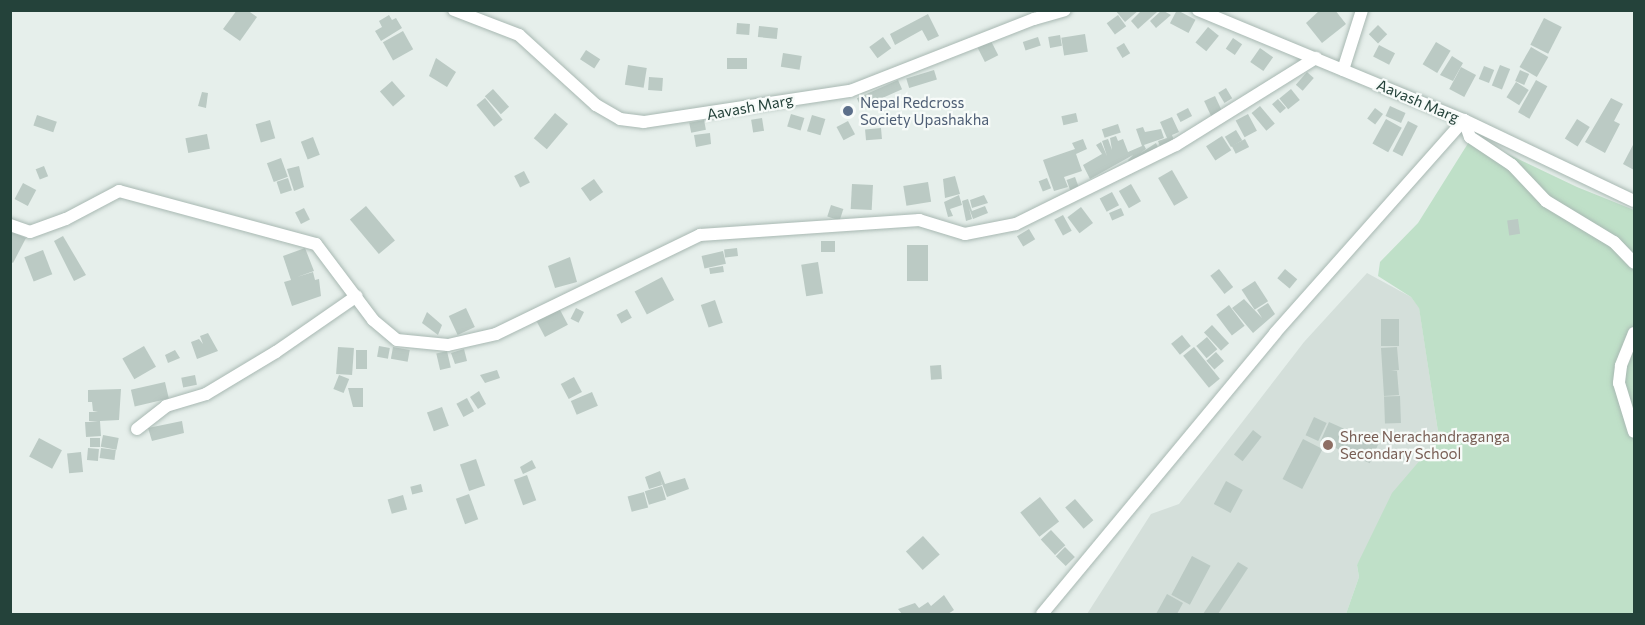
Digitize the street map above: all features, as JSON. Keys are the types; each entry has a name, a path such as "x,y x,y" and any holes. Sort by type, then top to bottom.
{"street":[{"name":"Aavash Marg","path":"454,10 519,35 596,105 620,119 644,122 850,91 1034,19 1065,10"},
{"name":"Aavash Marg","path":"1198,10 1464,120 1635,201"},
{"path":"1343,70 1362,10"},
{"path":"10,225 30,232 66,219 119,191 316,244 373,320 397,340 448,345 505,331 700,235 919,220 965,234 1016,224 1176,145 1317,58"},
{"path":"1042,615 1275,333 1464,120 1470,136 1512,165 1546,201 1614,242 1635,262"},
{"path":"137,429 166,406 206,394 267,357 357,296"},
{"path":"1635,333 1621,366 1619,383 1635,432"}],"shaded area":[{"name":"Shree Nerachandraganga Secondary School","path":"1367,273 1411,297 1419,307 1439,438 1357,565 1359,577 1346,614 1087,614 1151,514 1179,504 1304,342"}],"green space":[{"path":"1472,137 1577,187 1634,210 1634,614 1346,614 1359,577 1357,565 1392,493 1439,438 1419,308 1411,297 1378,276 1380,262 1418,223"}],"building":[{"path":"237,10 247,10 257,17 240,41 223,29"},
{"path":"1115,10 1139,10 1125,22"},
{"path":"1142,10 1157,12 1138,29 1131,21"},
{"path":"1162,10 1171,15 1156,28 1150,21"},
{"path":"1177,10 1196,20 1188,33 1170,23"},
{"path":"1320,10 1335,10 1346,24 1322,43 1306,23"},
{"path":"928,14 939,36 928,41 922,30 895,45 890,34"},
{"path":"389,15 392,20 396,18 402,28 381,41 375,31 382,27 379,21"},
{"path":"1118,15 1126,26 1115,35 1107,23"},
{"path":"1544,18 1562,27 1548,54 1530,45"},
{"path":"737,23 750,24 749,35 736,34"},
{"path":"1378,25 1387,34 1378,43 1369,34"},
{"path":"759,26 778,28 777,39 758,37"},
{"path":"1208,27 1219,36 1206,51 1195,43"},
{"path":"403,31 413,49 393,61 383,42"},
{"path":"1085,34 1088,52 1064,56 1061,38"},
{"path":"1060,35 1062,46 1050,48 1048,37"},
{"path":"883,37 891,48 877,58 869,47"},
{"path":"1038,37 1041,46 1026,51 1023,42"},
{"path":"1233,38 1242,44 1235,55 1226,49"},
{"path":"991,41 998,55 985,62 978,48"},
{"path":"1436,42 1451,51 1437,73 1423,64"},
{"path":"1124,43 1130,53 1122,58 1116,48"},
{"path":"1379,45 1395,53 1389,65 1373,57"},
{"path":"1531,47 1548,57 1537,77 1520,67"},
{"path":"1260,48 1273,57 1263,71 1250,62"},
{"path":"586,50 600,59 594,68 580,59"},
{"path":"783,53 802,56 800,70 781,67"},
{"path":"1452,56 1463,63 1453,81 1440,75"},
{"path":"436,58 456,72 447,87 429,76"},
{"path":"727,58 747,58 747,69 727,69"},
{"path":"628,65 647,68 644,88 625,85"},
{"path":"1500,65 1510,69 1502,90 1492,85"},
{"path":"1484,66 1494,70 1489,83 1479,79"},
{"path":"1461,67 1476,75 1464,97 1449,89"},
{"path":"934,70 937,80 909,88 906,78"},
{"path":"1520,70 1529,74 1524,85 1515,81"},
{"path":"1307,72 1314,78 1303,91 1296,85"},
{"path":"649,77 663,78 662,91 648,90"},
{"path":"898,80 902,89 861,107 857,98"},
{"path":"1536,80 1547,86 1529,119 1518,112"},
{"path":"392,81 405,96 393,107 380,91"},
{"path":"1516,82 1529,90 1519,105 1506,97"},
{"path":"1226,88 1232,98 1224,103 1218,93"},
{"path":"493,89 509,107 501,114 485,96"},
{"path":"1291,89 1300,100 1288,109 1279,98"},
{"path":"202,92 208,93 206,108 198,106"},
{"path":"1215,96 1222,111 1211,116 1204,101"},
{"path":"485,98 503,120 494,127 476,105"},
{"path":"1611,98 1623,104 1614,121 1620,124 1605,153 1585,142"},
{"path":"1278,99 1286,108 1280,113 1272,104"},
{"path":"1260,106 1275,124 1266,131 1252,113"},
{"path":"1390,106 1406,113 1401,123 1386,116"},
{"path":"1188,108 1192,116 1181,122 1176,114"},
{"path":"1375,108 1383,114 1375,124 1367,118"},
{"path":"555,113 568,124 547,149 534,138"},
{"path":"1076,113 1078,122 1063,125 1061,116"},
{"path":"791,114 804,118 801,131 787,126"},
{"path":"1248,114 1257,131 1245,137 1236,121"},
{"path":"37,115 57,122 53,132 33,125"},
{"path":"812,115 825,119 820,135 807,131"},
{"path":"1172,117 1179,132 1172,135 1175,143 1161,149 1158,141 1167,138 1160,122"},
{"path":"762,118 764,131 753,133 751,120"},
{"path":"1386,119 1402,128 1388,152 1372,143"},
{"path":"1577,119 1590,127 1578,146 1565,139"},
{"path":"270,120 275,138 261,142 256,124"},
{"path":"704,120 706,130 691,133 689,123"},
{"path":"848,121 855,134 844,140 837,127"},
{"path":"1408,121 1418,126 1402,156 1393,151"},
{"path":"1118,124 1121,133 1105,138 1102,129"},
{"path":"1143,127 1145,132 1161,129 1164,138 1144,145 1146,149 1139,154 1156,143 1160,152 1131,166 1128,160 1133,155 1090,179 1083,165 1102,154 1096,145 1101,142 1107,156 1102,141 1108,139 1112,150 1110,138 1116,136 1118,141 1123,139 1128,152 1142,146 1136,129"},
{"path":"881,128 882,139 866,140 865,129"},
{"path":"1236,130 1242,140 1231,147 1225,137"},
{"path":"710,133 711,144 696,147 694,135"},
{"path":"207,134 210,149 188,153 185,138"},
{"path":"1222,136 1231,150 1215,161 1206,146"},
{"path":"313,137 320,155 308,159 301,142"},
{"path":"1083,139 1087,149 1076,154 1082,171 1064,177 1068,187 1054,191 1043,160 1075,149 1072,143"},
{"path":"1245,139 1249,147 1236,154 1232,146"},
{"path":"1634,143 1634,170 1623,164"},
{"path":"281,158 288,177 274,182 267,163"},
{"path":"44,166 48,176 40,180 36,169"},
{"path":"299,166 304,187 294,191 287,169"},
{"path":"1172,170 1188,198 1174,206 1158,178"},
{"path":"524,171 530,183 520,188 514,176"},
{"path":"955,176 960,194 945,198 943,179"},
{"path":"1075,177 1080,191 1072,194 1067,180"},
{"path":"288,178 292,190 281,194 277,182"},
{"path":"1047,178 1051,188 1043,192 1039,181"},
{"path":"594,179 603,192 590,201 581,188"},
{"path":"928,182 931,202 906,206 903,186"},
{"path":"23,183 36,190 28,206 15,199"},
{"path":"852,184 873,185 872,210 851,209"},
{"path":"1131,184 1141,201 1129,208 1119,191"},
{"path":"1112,192 1119,205 1107,212 1100,199"},
{"path":"959,195 962,205 950,209 953,216 948,217 944,202"},
{"path":"984,195 988,203 972,208 970,200"},
{"path":"968,199 972,211 985,206 988,213 973,219 969,208 972,219 966,221 962,201"},
{"path":"831,205 843,209 840,220 827,216"},
{"path":"366,206 395,240 379,254 350,219"},
{"path":"1081,207 1093,223 1079,233 1067,217"},
{"path":"304,208 310,220 301,224 295,213"},
{"path":"1121,208 1124,215 1112,220 1109,213"},
{"path":"1063,215 1072,231 1063,236 1054,220"},
{"path":"1518,219 1520,234 1509,235 1507,221"},
{"path":"1029,229 1035,239 1023,246 1017,236"},
{"path":"10,231 26,238 13,263 10,261"},
{"path":"63,236 86,275 74,281 54,241"},
{"path":"821,241 835,241 835,252 821,252"},
{"path":"907,245 928,245 928,281 907,281"},
{"path":"305,248 314,271 297,277 313,272 315,280 319,279 321,296 292,306 284,282 291,280 283,256"},
{"path":"737,248 738,256 725,258 724,250"},
{"path":"43,250 52,274 34,281 24,257"},
{"path":"723,251 726,264 704,269 702,256"},
{"path":"570,257 577,282 555,288 548,266"},
{"path":"818,262 823,294 806,296 801,265"},
{"path":"723,266 724,272 710,274 709,268"},
{"path":"1219,269 1233,287 1224,294 1210,276"},
{"path":"1285,269 1297,279 1290,288 1277,278"},
{"path":"662,277 674,300 647,315 635,292"},
{"path":"1255,281 1268,301 1255,310 1242,290"},
{"path":"1244,299 1262,318 1257,310 1268,303 1275,314 1253,333 1232,308"},
{"path":"715,300 723,323 709,328 701,305"},
{"path":"1229,305 1245,326 1232,335 1216,315"},
{"path":"466,308 475,327 458,335 449,316"},
{"path":"559,308 568,325 545,337 536,320"},
{"path":"576,308 584,312 579,323 571,319"},
{"path":"627,309 632,318 621,324 617,315"},
{"path":"427,312 442,325 438,335 422,323"},
{"path":"1381,319 1399,319 1399,346 1381,346"},
{"path":"1212,325 1229,343 1221,351 1204,333"},
{"path":"208,333 218,351 197,359 191,342 199,339 203,344 200,336"},
{"path":"1182,335 1191,346 1180,355 1171,344"},
{"path":"1207,337 1217,349 1207,358 1196,346"},
{"path":"144,346 156,367 134,379 122,358"},
{"path":"379,346 390,348 388,359 377,357"},
{"path":"338,347 354,348 352,375 336,374"},
{"path":"393,347 410,350 408,362 391,359"},
{"path":"1194,347 1220,379 1209,388 1183,356"},
{"path":"1397,347 1399,370 1391,371 1397,371 1399,395 1384,396 1381,348"},
{"path":"464,349 467,361 455,364 451,353"},
{"path":"175,350 180,358 168,363 165,355"},
{"path":"356,350 367,350 367,369 356,369"},
{"path":"447,351 451,368 440,370 436,353"},
{"path":"1216,352 1224,361 1214,370 1206,361"},
{"path":"941,365 942,379 931,380 930,366"},
{"path":"497,370 500,378 485,383 480,375"},
{"path":"195,375 197,385 183,387 181,378"},
{"path":"339,375 349,379 344,393 333,389"},
{"path":"574,377 582,392 569,399 561,384"},
{"path":"165,382 169,399 135,406 131,390"},
{"path":"348,388 363,388 363,407 353,407"},
{"path":"121,389 119,420 100,421 101,436 86,437 85,422 98,422 89,421 89,412 98,412 93,411 92,402 88,402 88,390"},
{"path":"479,391 486,404 478,409 470,397"},
{"path":"592,392 598,406 577,415 571,401"},
{"path":"1400,396 1401,423 1385,424 1384,397"},
{"path":"467,398 474,411 463,417 456,404"},
{"path":"442,407 449,426 434,431 427,412"},
{"path":"1314,417 1327,423 1318,441 1306,435"},
{"path":"182,421 184,433 152,441 148,428"},
{"path":"1329,422 1378,444 1370,463 1320,441"},
{"path":"1253,430 1262,437 1243,461 1234,454"},
{"path":"103,435 119,438 116,450 101,447"},
{"path":"39,438 62,450 52,469 29,457"},
{"path":"90,438 100,438 100,447 90,447"},
{"path":"1303,439 1323,449 1302,489 1283,479"},
{"path":"88,448 99,449 98,461 87,460"},
{"path":"101,448 116,450 114,460 100,458"},
{"path":"81,452 83,472 69,473 67,453"},
{"path":"476,459 485,485 469,491 460,465"},
{"path":"532,460 536,468 523,474 520,467"},
{"path":"660,471 665,484 685,478 689,489 667,497 661,481 662,485 649,489 645,477"},
{"path":"527,475 536,500 523,505 514,480"},
{"path":"1226,481 1243,490 1231,513 1214,504"},
{"path":"421,484 423,492 412,494 410,487"},
{"path":"662,486 666,499 649,505 645,491"},
{"path":"644,492 648,507 632,512 628,496"},
{"path":"469,494 478,519 465,524 456,499"},
{"path":"403,495 407,509 392,514 388,499"},
{"path":"1040,497 1059,521 1039,537 1020,512"},
{"path":"1075,499 1093,520 1084,529 1065,508"},
{"path":"1051,530 1065,545 1055,555 1041,540"},
{"path":"923,536 940,555 923,570 906,551"},
{"path":"1065,547 1075,557 1066,566 1056,556"},
{"path":"1192,556 1211,566 1190,605 1171,595"},
{"path":"1238,562 1248,568 1218,614 1203,614"},
{"path":"1167,594 1183,603 1177,614 1156,614"},
{"path":"944,595 954,610 948,614 902,614 898,609 915,603 919,608 928,602 931,606"}],"place":[{"name":"Nepal Redcross Society Upashakha","path":"848,111"},
{"name":"Shree Nerachandraganga Secondary School","path":"1328,445"}]}
